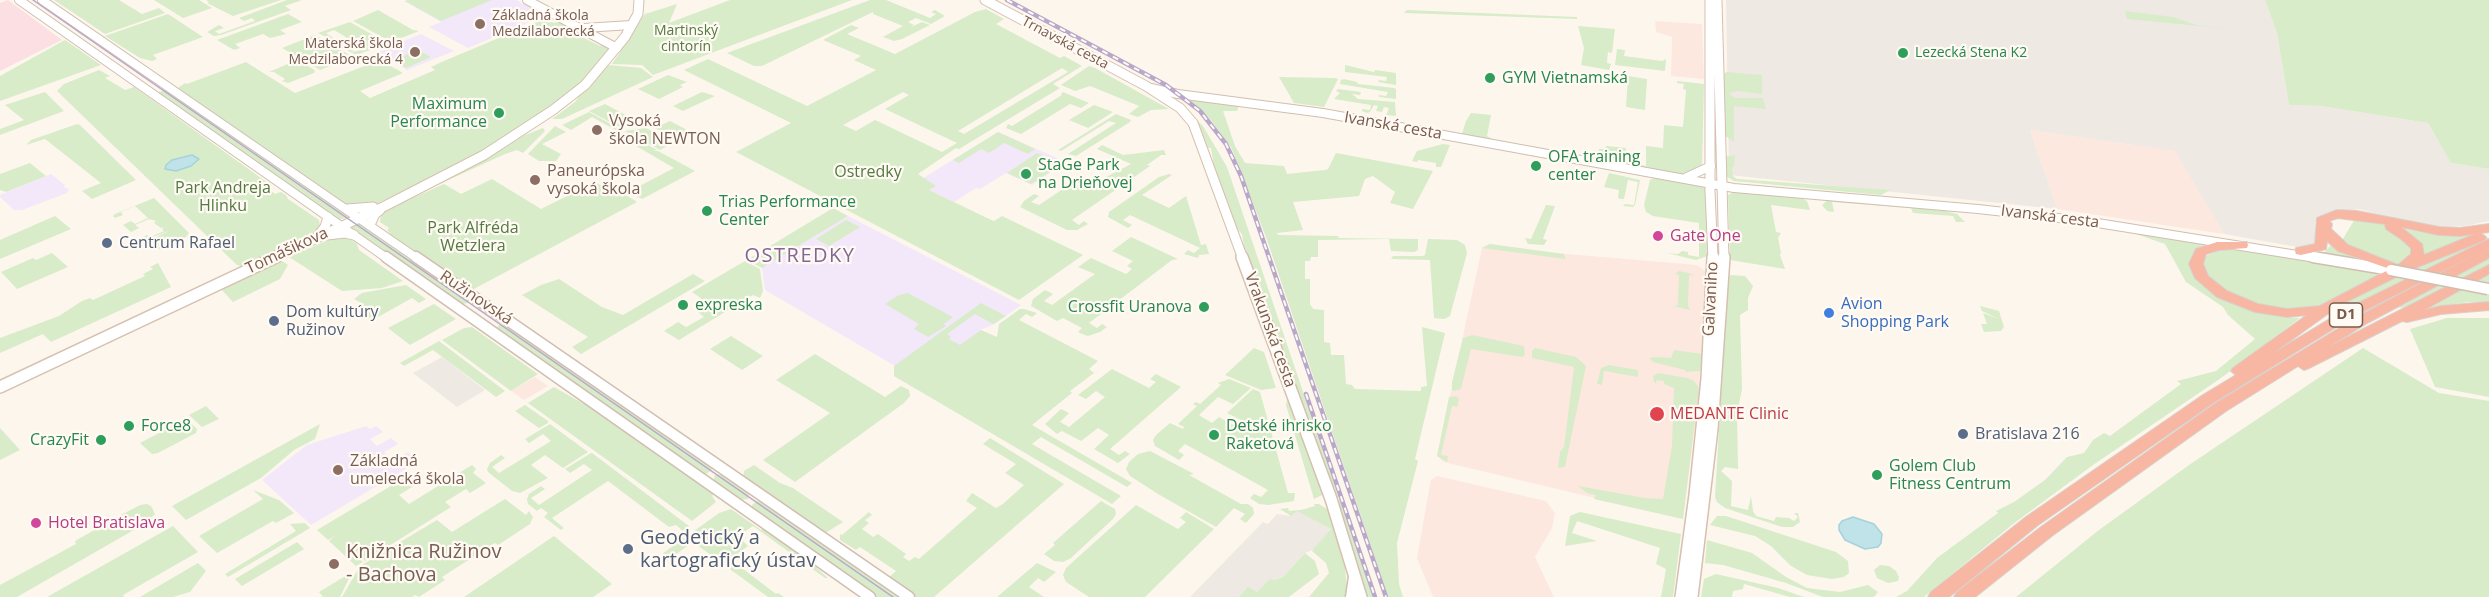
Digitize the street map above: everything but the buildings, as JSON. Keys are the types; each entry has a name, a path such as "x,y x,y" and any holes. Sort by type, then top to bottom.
{"highway":[{"path":"2301,251 2315,249 2322,245 2320,225 2324,219 2337,214 2439,231 2489,228"},
{"path":"2208,399 2224,381 2322,310 2399,266 2418,255 2417,247 2411,240 2389,226 2357,216 2332,219 2326,224 2327,233 2347,250 2399,266 2489,234"},
{"path":"2233,242 2213,247 2199,255 2196,261 2197,269 2212,287 2240,303 2270,311 2291,313 2322,310"},
{"name":"D1","path":"1937,597 2032,521 2208,399 2352,312 2489,243"},
{"name":"D1","path":"1963,597 2047,531 2154,453 2268,377 2373,314 2489,254"},
{"path":"2268,377 2284,374 2379,328 2489,269"},
{"path":"2379,328 2429,312 2489,306"}],"main road":[{"name":"Tomášikova","path":"0,387 385,206 478,158 566,101 590,79 631,26 638,14 639,0"},
{"name":"Trnavská cesta","path":"985,0 1146,86"},
{"name":"Galvaniho","path":"1681,597 1695,495 1707,379 1713,265 1714,21 1710,0"},
{"name":"Galvaniho","path":"1714,21 1718,0"},
{"name":"Galvaniho","path":"1692,597 1712,429 1724,268 1715,183 1711,166 1714,69"},
{"name":"Vrakunská cesta","path":"1146,86 1172,96 1190,118 1208,158 1331,499 1361,597"},
{"path":"347,209 385,206"},
{"path":"370,225 375,214 385,206"},
{"path":"318,236 325,227 328,217"},
{"path":"318,236 345,233 354,235"}],"street":[{"name":"Ružinovská","path":"19,0 870,597"},
{"name":"Ružinovská","path":"42,0 909,597"},
{"path":"527,0 581,27 616,48"},
{"path":"581,27 631,26"},
{"name":"Ivanská cesta","path":"1172,96 1323,113 1609,166 1715,183 2046,216 2301,251 2489,289"},
{"name":"Ivanská cesta","path":"1609,166 1715,183"},
{"path":"1687,177 1711,166"},
{"name":"Ivanská cesta","path":"2233,242 2399,266 2489,285"},
{"path":"1351,597 1354,574"}],"shaded area":[{"path":"8,0 62,40 0,71 0,3"},
{"name":"Základná škola Medzilaborecká","path":"516,0 546,15 468,48 429,27 441,22 404,1"},
{"path":"1726,0 2265,0 2277,33 2289,105 2321,106 2428,123 2451,163 2489,169 2489,221 2465,226 2442,227 2412,223 2359,209 2331,212 2318,217 2315,222 2317,239 2313,246 2297,247 2224,234 2175,151 2030,130 2057,209 1729,175"},
{"path":"1655,21 1702,24 1704,79 1671,76 1672,37 1656,32"},
{"name":"Materská škola Medzilaborecká 4","path":"421,34 454,51 407,70 377,52"},
{"path":"2030,130 2176,151 2224,234 2057,209"},
{"path":"998,132 1066,162 1032,185 1006,173 954,202 915,183"},
{"path":"51,174 65,185 63,187 69,189 67,193 22,210 14,210 0,197 0,195"},
{"path":"848,216 1021,305 995,324 980,330 1039,362 917,390 894,376 895,366 765,290 762,268"},
{"path":"1490,244 1520,250 1697,265 1706,272 1702,368 1683,519 1444,462 1437,456 1482,248"},
{"path":"442,357 485,390 457,407 413,373"},
{"path":"535,377 548,386 524,400 511,391"},
{"name":"Základná umelecká škola","path":"366,426 370,429 376,426 383,432 370,439 377,446 391,438 398,444 384,452 393,461 408,452 419,461 311,525 262,480 307,445"},
{"path":"1437,476 1546,501 1555,513 1552,528 1535,557 1554,597 1433,597 1417,558 1430,484 1431,480"},
{"path":"1297,510 1331,529 1315,549 1305,553 1283,577 1273,580 1252,597 1190,597 1263,522 1268,524 1277,514 1291,516"}],"green space":[{"path":"54,0 119,0 142,14 159,8 165,13 105,34"},
{"path":"154,0 199,0 212,8 183,18"},
{"path":"206,0 281,0 233,16 207,3 209,2"},
{"path":"287,0 302,0 285,6 291,10 221,35 214,36 207,32 219,25 224,28 215,31 219,34 255,21 252,18 244,21 239,18"},
{"path":"492,0 441,21 405,1"},
{"name":"Martinský cintorín","path":"730,0 852,0 653,75 642,65 612,64 645,14 677,4 669,23"},
{"path":"870,0 886,0 930,18 936,14 931,12 935,10 945,16 931,24 916,18 908,22 914,25 909,28 922,22 930,25 894,41 883,37 903,26 873,14 873,12 762,66 754,66 727,53"},
{"path":"2265,0 2489,0 2489,169 2451,163 2428,123 2321,106 2289,105 2277,33"},
{"name":"Ostredky","path":"986,9 1004,19 996,24 1060,58 1064,56 1082,66 1053,84 1060,88 959,149 956,148 918,174 936,186 929,190 994,221 1002,216 1083,255 1019,300 736,152 791,123 684,70 708,59 807,106 876,70 854,60 861,56 823,40 851,25 859,28 847,34 895,54 975,12","holes":["1062,68 1068,72 964,134 958,131","903,92 909,95 885,109 957,143 942,152 875,120 856,131 843,125"]},
{"path":"378,10 413,30 419,31 391,42 353,21"},
{"path":"1407,10 1577,17 1577,19 1404,13"},
{"path":"2125,11 2173,17 2196,25 2230,29 2127,19"},
{"path":"168,14 203,37 153,55 157,59 152,61 140,58 105,36"},
{"path":"288,14 302,22 280,30 286,34 270,38 263,34 235,44 240,48 234,50 217,40"},
{"path":"544,19 554,23 560,21 580,33 576,34 600,46 604,44 612,47 591,73 554,106 496,146 372,206 350,207 178,88 185,83 246,62 295,93 380,60 403,73 360,91 370,98 435,70 431,67 444,61"},
{"path":"350,22 387,44 356,55 331,41 336,39 354,50 352,52 366,49 334,30 326,33 335,39 332,40 318,33"},
{"path":"1578,26 1615,29 1612,53 1608,52 1607,63 1611,64 1609,70 1581,65 1584,48"},
{"path":"315,35 351,58 320,70 282,48"},
{"path":"65,40 101,65 0,101 0,76"},
{"path":"1617,49 1625,50 1624,56 1662,61 1666,59 1665,71 1615,65"},
{"path":"418,50 431,57 406,68 393,60"},
{"path":"297,60 315,70 314,73 288,83 282,81 285,79 274,72 269,72"},
{"path":"609,65 641,68 653,77 562,119 552,119 575,102 577,97"},
{"path":"1345,65 1374,72 1375,70 1396,73 1396,85 1378,82 1379,80 1386,81 1387,77 1345,72"},
{"path":"1089,66 1169,109 1151,110 1138,117 1129,114 1139,106 1090,86 1075,91 1061,85"},
{"name":"Park Andreja Hlinku","path":"99,70 110,76 105,78 125,90 134,87 268,183 260,186 267,191 270,190 275,194 281,192 286,195 288,199 319,220 320,226 312,234 241,266 237,265 57,91 64,84"},
{"path":"1727,72 1762,75 1762,94 1737,91 1730,95 1736,98 1763,98 1766,109 1734,106 1734,142 1724,135 1723,74"},
{"path":"668,75 687,82 680,85 683,87 659,99 638,89"},
{"path":"1628,76 1647,79 1645,110 1626,107"},
{"path":"1279,77 1338,79 1324,107 1294,103"},
{"path":"1344,79 1358,84 1394,88 1396,99 1379,97 1379,95 1386,96 1388,92 1340,84"},
{"path":"1677,81 1704,84 1702,167 1690,174 1676,174 1597,160 1599,149 1605,149 1606,146 1626,148 1626,157 1629,160 1641,162 1641,165 1646,166 1646,146 1663,148 1664,125 1683,127 1686,90 1683,89 1684,84 1677,83"},
{"path":"167,89 348,217 338,220 157,93"},
{"path":"1338,89 1361,92 1360,95 1352,94 1358,99 1395,102 1396,116 1386,115 1389,108 1384,107 1382,112 1376,111 1378,106 1374,105 1370,112 1367,113 1362,109 1370,110 1371,105 1334,99 1340,93 1336,91"},
{"path":"45,92 64,111 0,135 0,129 24,120 5,105"},
{"path":"702,92 715,96 683,111 673,106"},
{"path":"1063,92 1089,103 1081,108 1070,104 1021,134 1006,128 1008,124 1012,126 1062,95"},
{"path":"1186,97 1239,105 1237,111 1223,111 1235,146 1245,163 1284,166 1287,174 1325,170 1328,169 1336,153 1433,171 1413,209 1390,203 1395,192 1373,176 1365,179 1359,196 1293,202 1303,230 1277,233 1278,235 1338,236 1339,238 1418,239 1418,250 1414,252 1391,251 1389,239 1318,240 1318,257 1311,257 1310,261 1305,261 1305,279 1310,279 1310,304 1313,309 1324,310 1324,342 1330,343 1331,355 1344,355 1346,384 1352,385 1355,389 1421,391 1421,387 1427,386 1422,327 1445,333 1415,459 1418,461 1397,543 1399,584 1403,597 1388,597 1266,237 1231,147 1210,119"},
{"path":"605,104 635,120 623,129 589,111"},
{"path":"1094,105 1113,112 1088,128 1069,120"},
{"path":"589,112 622,130 619,132 592,117 571,130 562,125"},
{"path":"1471,113 1491,115 1487,136 1492,139 1559,152 1465,137 1462,134"},
{"path":"1116,114 1131,120 1076,156 1068,154 1116,123 1109,121 1061,151 1058,150"},
{"path":"670,121 693,133 678,140 655,128"},
{"path":"1197,121 1203,126 1227,167 1339,498 1335,499 1244,247 1242,234 1237,229 1214,166 1211,148 1208,148"},
{"path":"77,124 136,180 92,199 82,191 101,183 45,139 26,145 31,140"},
{"path":"555,126 566,132 542,144 561,154 556,161 539,161 528,154"},
{"path":"543,128 545,131 523,153 517,150 505,154 407,199 493,155 523,136"},
{"path":"646,128 674,142 660,150 625,131"},
{"path":"624,132 657,150 652,151 658,151 695,171 642,199 636,196 638,194 632,190 674,168 619,136"},
{"path":"998,132 1035,149 1028,154 1004,143 989,153 981,149 959,163 953,160"},
{"path":"1443,144 1450,145 1441,167 1436,167 1436,163 1412,161 1417,151"},
{"path":"1102,145 1123,155 1164,150 1166,155 1161,155 1147,165 1150,166 1072,220 1079,225 1084,221 1088,224 1077,230 1067,230 1020,207 1034,194 1039,196 1031,202 1039,205 1072,183 1085,188 1131,164 1097,149"},
{"path":"1037,153 1062,164 1031,184 1007,173"},
{"path":"1735,155 1734,167 1732,167 1733,176 1737,179 1890,190 1881,195 1734,181 1724,175 1724,157"},
{"path":"30,163 46,176 6,192 0,190 0,174"},
{"path":"1609,173 1640,180 1635,205 1633,207 1623,206 1625,204 1634,205 1638,182 1628,180 1624,199 1620,199 1618,198 1619,190 1604,187"},
{"path":"1172,175 1142,195 1169,208 1186,196 1201,245 1206,244 1209,254 1199,255 1198,258 1184,254 1188,250 1194,253 1200,248 1130,215 1123,220 1132,225 1128,228 1108,217 1109,212 1159,177"},
{"path":"1656,177 1706,188 1707,256 1696,260 1667,253 1678,254 1682,251 1699,257 1699,223 1653,216 1646,212 1644,205 1650,180"},
{"name":"Park Alfréda Wetzlera","path":"492,179 541,209 595,182 622,197 626,195 637,202 470,291 392,236 387,230 389,228 380,222 381,213 385,210 444,184 461,194"},
{"path":"1736,191 1800,197 1807,201 1810,210 1771,205 1776,232 1781,233 1778,238 1785,269 1730,260 1728,195"},
{"path":"154,198 189,233 186,237 159,249 149,241 165,236 154,238 171,230 142,241 139,239 164,231 162,229 164,227 161,228 154,223 156,221 149,219 135,225 139,228 131,232 123,225 131,221 135,224 148,218 135,206 121,212 123,215 115,218 113,216 115,214"},
{"path":"1828,200 1945,211 1957,214 1965,222 1956,222 1953,216 1913,213 1911,208 1832,202 1834,212 1827,211 1822,205"},
{"path":"1546,205 1555,206 1543,239 1547,240 1544,245 1528,244 1525,238 1531,239"},
{"path":"833,208 848,216 762,268 747,260"},
{"path":"55,216 71,229 0,259 0,240"},
{"path":"2355,219 2420,232 2442,235 2472,234 2489,238 2489,303 2469,302 2433,307 2314,309 2286,312 2262,307 2224,291 2203,270 2204,257 2218,250 2240,249 2316,262 2330,246 2341,242"},
{"path":"846,220 860,227 829,246 816,239"},
{"path":"360,222 471,299 470,302 460,305 349,227"},
{"path":"2137,231 2210,243 2201,246 2193,254 2191,260 2193,269 2258,312 2300,318 2221,378 2093,465 2013,524 1924,597 1896,597 1907,591 1937,558 1998,513 1996,511 2014,502 2045,480 2067,457 2084,453 2093,440 2104,433 2110,436 2181,384 2177,381 2216,371 2255,339 2228,315 2223,307 2186,282 2165,244 2133,233"},
{"path":"335,237 349,238 357,244 359,250 403,281 382,288 342,291 289,257"},
{"path":"1131,237 1178,259 1172,260 1089,323 1097,328 1102,324 1107,327 1100,332 1088,336 1082,334 1078,332 1082,328 1063,318 1057,321 1031,306 1033,299 1045,290 1053,294 1044,301 1052,305 1095,274 1078,267 1091,258 1126,274 1132,269 1127,266 1133,261 1112,251"},
{"path":"1428,239 1457,240 1465,245 1467,253 1450,316 1444,319 1434,318 1430,260 1391,259 1393,256 1425,255"},
{"path":"1490,244 1564,254 1565,259 1482,248"},
{"path":"52,253 68,267 17,289 1,272 33,258 36,260"},
{"path":"282,261 288,265 280,279 233,302 221,289"},
{"path":"745,261 760,269 763,291 760,298 753,295 679,340 664,331 678,322 686,327 704,317 697,311 709,304 692,292"},
{"path":"158,263 171,287 51,342 43,334 0,353 0,338 59,316 82,301 90,298 93,300 145,276 143,274 153,269 150,267"},
{"path":"1679,271 1694,276 1689,275 1688,306 1690,310 1673,306 1678,305 1679,275 1675,274"},
{"path":"693,274 705,281 581,354 572,347 588,337 522,295 559,279 602,307 623,315"},
{"path":"1731,275 1745,276 1753,286 1748,298 1748,310 1740,315 1742,389 1737,414 1738,469 1725,467 1721,471 1732,481 1731,506 1748,510 1751,496 1756,516 1774,521 1776,517 1789,518 1794,521 1798,517 1794,513 1798,513 1800,522 1793,527 1782,527 1725,508 1717,502 1715,497 1728,278"},
{"path":"406,285 426,299 419,303 412,298 371,321 360,313 361,303 354,299 362,293"},
{"path":"908,293 953,317 944,324 946,326 928,337 914,329 919,324 885,304 899,295"},
{"path":"981,303 1006,316 993,324 975,314 947,334 951,337 949,339 960,345 981,330 997,337 999,324 1020,309 1024,309 1037,313 1032,317 1026,314 1019,320 1098,361 1089,369 1094,373 1032,425 1132,483 1127,487 1041,437 1032,444 1121,496 1112,504 894,376 894,366"},
{"path":"434,304 456,319 410,345 388,328"},
{"path":"1980,306 1999,311 2004,327 2001,331 1984,332 1981,324 1987,324 1983,313 1999,319 1982,311"},
{"path":"2447,318 2489,318 2489,397 2435,387 2410,329"},
{"path":"499,325 507,325 711,466 712,470 706,474 700,473 496,329"},
{"path":"472,327 538,374 511,391 442,340 464,328"},
{"path":"1472,335 1524,346 1525,355 1522,357 1471,349 1461,389 1452,390 1463,338"},
{"path":"731,336 763,356 742,370 710,349"},
{"path":"439,341 505,391 496,397 433,350 404,366 400,363"},
{"path":"1254,348 1264,352 1276,388 1261,390 1225,375"},
{"path":"1535,348 1576,357 1586,366 1565,467 1558,468 1560,452 1564,447 1574,367 1532,358 1532,351"},
{"path":"2363,348 2439,393 2489,401 2489,597 2016,597 2099,530 2189,465"},
{"path":"1674,350 1703,354 1700,371 1686,372 1653,362 1649,358 1671,358"},
{"path":"815,354 885,397 901,386 909,390 910,396 904,403 795,482 763,460 830,413 776,380"},
{"path":"1609,365 1638,370 1638,377 1604,371 1602,385 1597,384 1601,368"},
{"path":"1112,369 1149,388 1156,382 1150,379 1156,374 1181,387 1110,449 1119,455 1125,451 1130,454 1118,463 1094,449 1109,435 1098,428 1081,441 1062,431 1057,434 1045,424 1061,409 1069,413 1060,422 1069,427 1105,397 1096,391 1086,399 1078,395"},
{"path":"1658,373 1687,378 1694,381 1699,388 1683,519 1594,499 1596,495 1587,493 1578,486 1663,499 1672,446 1674,388 1664,384 1664,381 1654,382 1653,376"},
{"path":"1229,379 1251,388 1233,404 1218,397 1199,415 1212,423 1219,417 1235,426 1229,431 1231,433 1238,427 1247,432 1253,426 1227,413 1253,389 1260,392 1288,493 1295,493 1294,501 1259,504 1250,498 1254,494 1261,497 1268,490 1185,444 1178,451 1184,455 1179,460 1155,446 1153,440 1156,435 1170,423 1183,429 1184,427 1178,424 1197,406 1193,404 1196,402 1200,404 1221,385 1218,383"},
{"path":"554,387 584,404 588,403 714,494 712,496 716,502 692,521 528,403"},
{"path":"1456,396 1459,399 1457,407 1452,406 1441,455 1448,456 1447,462 1437,456 1449,397"},
{"path":"1288,397 1324,494 1314,499 1286,405"},
{"path":"525,405 548,423 539,428 515,411"},
{"path":"206,406 219,419 202,427 189,415"},
{"path":"186,419 197,429 196,433 158,453 152,454 140,443"},
{"path":"320,424 315,439 294,450 261,478 186,520 172,506"},
{"path":"550,424 588,452 563,468 545,455 531,465 548,478 520,493 512,491 488,472 490,463 501,455 505,458 492,467 499,473 551,441 543,434 529,443 525,439"},
{"path":"0,428 20,450 0,460"},
{"path":"990,438 1064,484 934,597 916,597 888,578 896,571 860,547 856,550 840,540 840,534 842,535 869,512 872,515 865,520 869,523 862,529 873,537 878,534 906,554 903,557 909,561 915,557 919,559 977,508 966,501 972,493 996,508 1003,504 1024,485 1005,473 1016,464 983,444"},
{"path":"1150,451 1194,474 1189,475 1241,504 1248,504 1253,508 1254,514 1246,523 1240,519 1245,514 1234,508 1216,527 1158,494 1130,476 1126,469 1129,462 1138,454"},
{"path":"591,453 689,526 683,531 676,525 669,527 608,481 552,518 564,528 561,530 544,517 548,513 541,508 537,511 528,504 529,494 541,486 545,489 531,498 539,505 592,470 584,464 570,473 565,469"},
{"path":"472,465 476,469 473,473 486,483 470,493 466,489 445,502 451,507 365,561 361,560 363,562 356,566 329,541 335,536 328,540 317,530 406,477 415,485 399,495 409,504"},
{"path":"754,465 843,522 827,532 819,531 743,479 744,471"},
{"path":"724,474 750,492 748,499 738,500 713,482 715,475"},
{"path":"253,490 279,500 294,513 276,523 273,521 217,553 199,536 263,499"},
{"path":"505,499 526,515 529,511 533,517 530,524 442,577 445,580 419,597 415,595 412,597 342,597 360,566 437,520 452,532"},
{"path":"1340,500 1373,597 1367,597 1336,502"},
{"path":"757,501 764,502 902,597 877,597 752,509 752,505"},
{"path":"1101,501 1115,509 1116,514 1113,519 1071,558 1063,562 1054,561 1044,554 1055,545 1053,543"},
{"path":"1314,504 1319,504 1330,511 1344,559 1348,597 1309,597 1329,573 1326,563 1312,551 1331,529 1297,511 1291,516 1280,509 1301,510 1315,506"},
{"path":"140,505 151,506 155,514 146,523 17,597 0,597 0,585 76,544 75,541 121,515"},
{"path":"1136,505 1178,529 1186,522 1180,518 1186,512 1214,529 1145,597 1089,597 1066,582 1063,575 1066,568"},
{"path":"731,509 761,530 764,528 802,555 828,578 753,526 738,536 748,546 730,559 776,594 784,597 768,597 693,542 664,563 661,561 662,554 719,513"},
{"path":"1580,512 1681,534 1673,597 1661,597 1666,569 1656,564 1660,548 1577,521 1572,533 1597,541 1565,546 1570,516"},
{"path":"1717,516 1726,516 1836,552 1848,561 1849,573 1844,577 1832,579 1807,575 1791,566 1771,546 1755,536 1710,525"},
{"path":"305,523 310,528 228,577 225,574 296,531 290,524"},
{"path":"173,526 198,552 123,595 124,597 47,597"},
{"path":"554,536 612,584 593,597 464,597"},
{"path":"1707,540 1752,553 1786,577 1807,588 1840,592 1868,585 1878,592 1874,597 1823,597 1786,583 1723,565 1705,563"},
{"path":"297,542 304,549 242,586 235,579"},
{"path":"1305,553 1315,561 1319,574 1289,597 1239,597 1248,587 1257,592 1270,579 1283,577"},
{"path":"198,563 206,571 190,592 173,597 140,597"},
{"path":"1037,563 1056,572 1044,582 1038,578 1029,587 1044,597 997,597"},
{"path":"1880,565 1889,566 1896,571 1898,581 1888,583 1877,578 1874,570"},
{"path":"352,572 340,597 323,597 319,592"},
{"path":"1716,574 1778,588 1804,597 1790,597 1744,584 1743,589 1733,591 1732,597 1701,597 1704,579"}],"water":[{"path":"192,155 199,159 191,166 176,171 165,169 172,160"},
{"path":"1853,517 1874,524 1882,534 1878,547 1865,549 1845,540 1839,530 1839,525 1842,521"}],"tram line":[{"path":"33,0 893,597"}],"railway":[{"path":"1007,0 1166,85 1200,111 1226,144 1241,176 1386,597"},
{"path":"1306,394 1375,597"}],"place":[{"name":"Základná škola Medzilaborecká","path":"480,24"},
{"name":"Materská škola Medzilaborecká 4","path":"415,52"},
{"name":"Lezecká Stena K2","path":"1903,53"},
{"name":"GYM Vietnamská","path":"1490,78"},
{"name":"Maximum Performance","path":"499,113"},
{"name":"Vysoká škola NEWTON","path":"597,130"},
{"name":"OFA training center","path":"1536,166"},
{"name":"StaGe Park na Drieňovej","path":"1026,174"},
{"name":"Рaneurópska vysoká škola","path":"535,180"},
{"name":"Trias Performance Center","path":"707,211"},
{"name":"Gate One","path":"1658,236"},
{"name":"Centrum Rafael","path":"107,243"},
{"name":"expreska","path":"683,305"},
{"name":"Crossfit Uranova","path":"1204,307"},
{"name":"Avion Shopping Park","path":"1829,313"},
{"name":"Dom kultúry Ružinov","path":"274,321"},
{"name":"MEDANTE Clinic","path":"1657,414"},
{"name":"Force8","path":"129,426"},
{"name":"Bratislava 216","path":"1963,434"},
{"name":"Detské ihrisko Raketová","path":"1214,435"},
{"name":"CrazyFit","path":"101,440"},
{"name":"Základná umelecká škola","path":"338,470"},
{"name":"Golem Club Fitness Centrum","path":"1877,475"},
{"name":"Hotel Bratislava","path":"36,523"},
{"name":"Geodetický a kartografický ústav","path":"628,549"},
{"name":"Knižnica Ružinov - Bachova","path":"334,564"}],"district":[{"name":"OSTREDKY","path":"800,256"}]}
